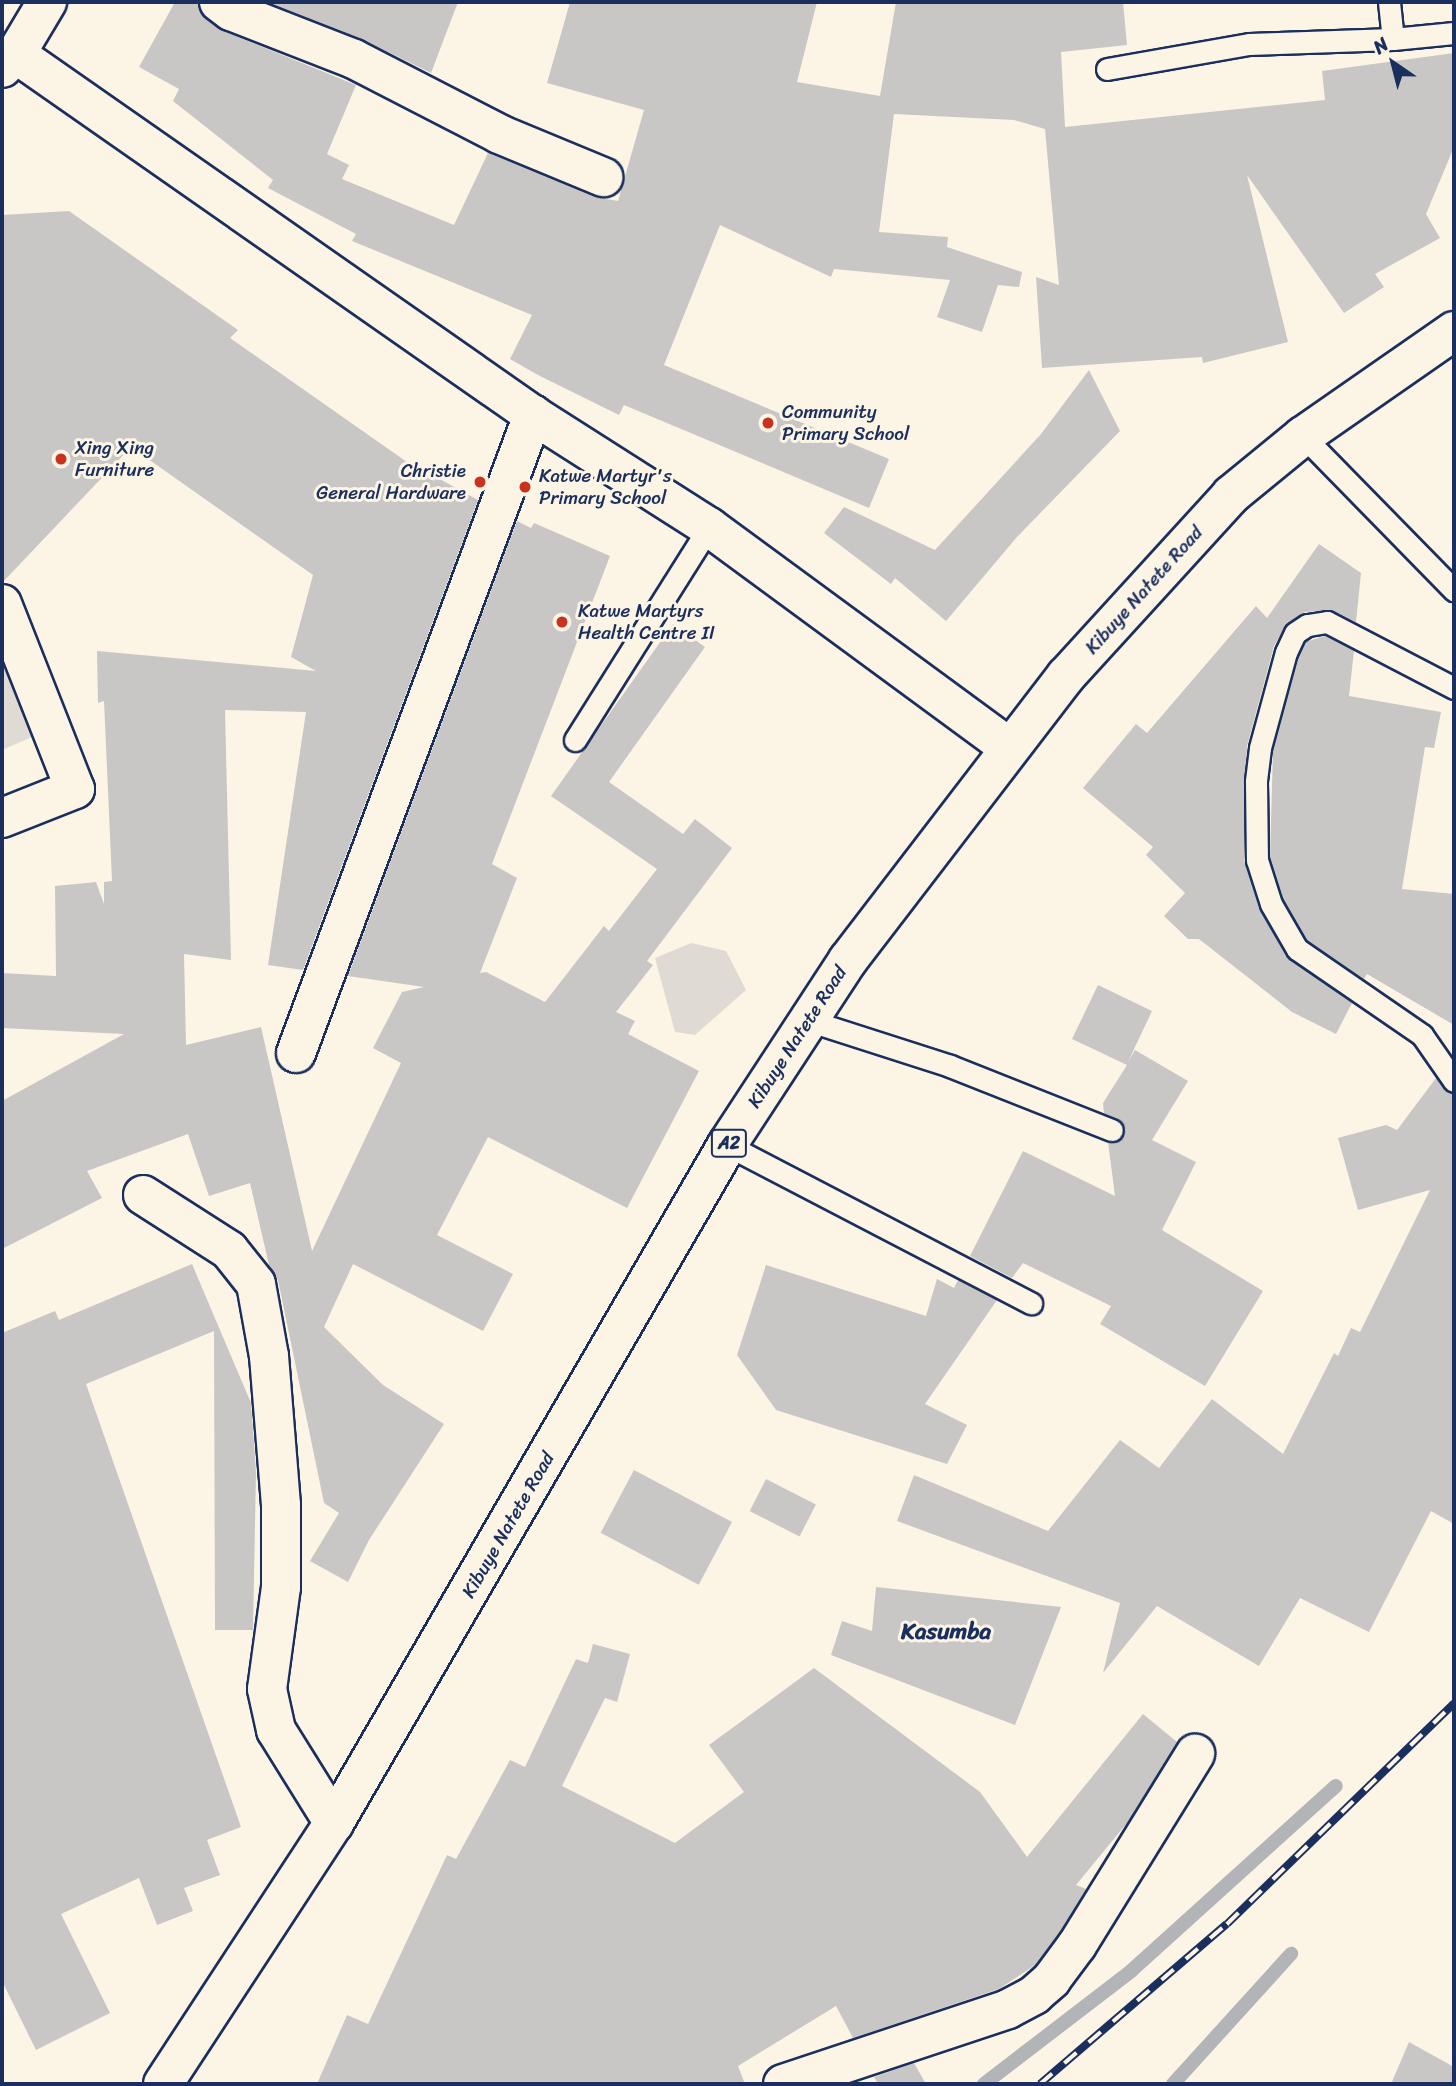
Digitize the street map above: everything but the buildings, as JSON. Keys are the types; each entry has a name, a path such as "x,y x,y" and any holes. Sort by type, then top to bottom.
{"street":[{"path":"47,2 9,61 533,415 709,527 1010,748"},
{"path":"219,2 355,59 499,134 603,177"},
{"name":"Kibuye Natete Road","path":"163,2084 334,1824 727,1145 807,1020 1010,748 1155,575 1231,495 1303,436 1454,331"},
{"path":"296,1053 533,415"},
{"path":"2,604 75,789 2,818"},
{"path":"143,1195 229,1250 256,1284 269,1356 281,1505 281,1587 267,1689 276,1730 334,1824"},
{"path":"783,2084 1008,2009 1034,1995 1077,1945 1195,1754"}],"lane":[{"path":"1389,2 1393,38"},
{"path":"1107,69 1249,44 1454,33"},
{"path":"1303,436 1454,590"},
{"path":"575,740 709,527"},
{"path":"1454,688 1327,622 1307,625 1295,633 1286,652 1260,748 1256,782 1257,860 1270,904 1297,949 1422,1035 1454,1081"},
{"path":"807,1020 950,1066 1112,1130"},
{"path":"727,1145 1031,1303"}],"shaded area":[{"path":"2,616 48,730 2,750"},
{"path":"691,943 726,951 746,990 695,1035 675,1032 655,958"}],"waterway":[{"path":"984,2084 1131,1971 1336,1786"},
{"path":"1173,2084 1291,1954"}],"railway":[{"path":"1040,2084 1227,1924 1454,1703"}],"place":[{"name":"Community Primary School","path":"768,423"},
{"name":"Xing Xing Furniture","path":"61,459"},
{"name":"Christie General Hardware","path":"480,482"},
{"name":"Katwe Martyr's Primary School","path":"525,487"},
{"name":"Katwe Martyrs Health Centre II","path":"562,622"}],"district":[{"name":"Kasumba","path":"946,1632"}]}
